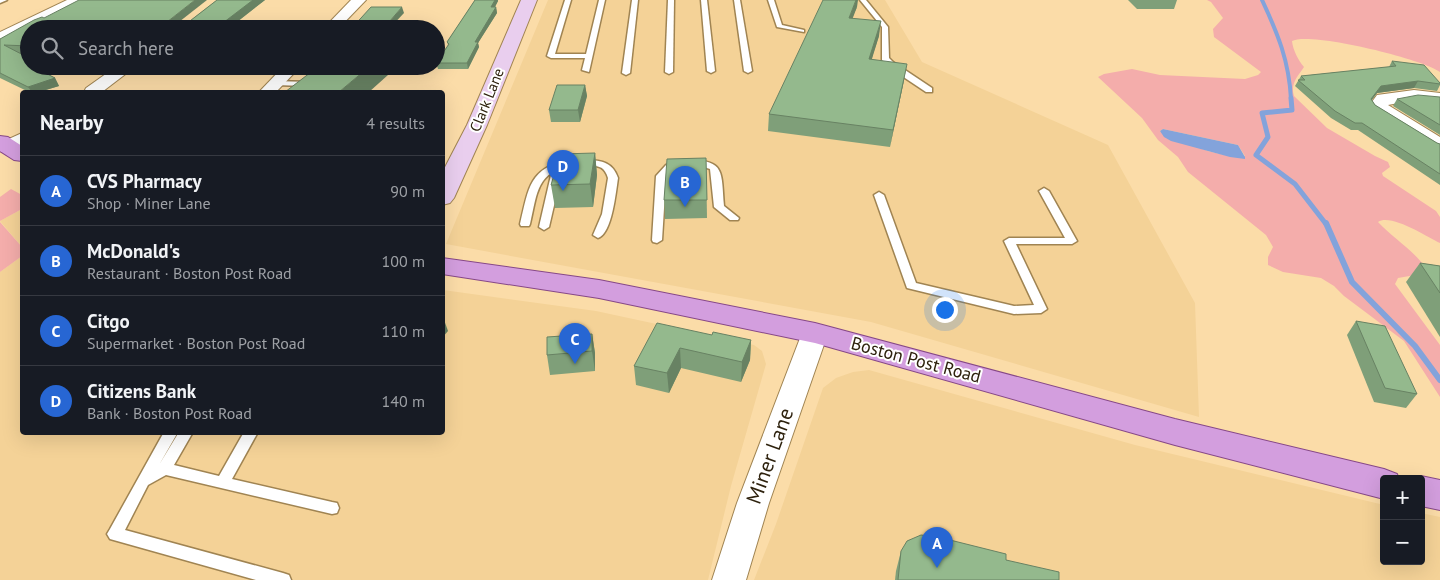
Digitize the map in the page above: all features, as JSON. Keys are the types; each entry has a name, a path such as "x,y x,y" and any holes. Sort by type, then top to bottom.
{"main road":[{"name":"Clark Lane","path":"445,189 529,0"},
{"name":"Boston Post Road","path":"445,266 599,289 815,333 1175,432 1380,483"},
{"path":"1425,492 1440,495"}],"street":[{"path":"39,20 77,0"},
{"path":"339,20 359,0"},
{"path":"0,38 20,29"},
{"path":"95,90 116,75"},
{"path":"272,88 284,75"},
{"path":"1440,98 1414,95 1383,99 1378,106 1440,145"},
{"name":"Miner Lane","path":"729,580 753,503 815,333"}],"lane":[{"path":"0,1 4,0"},
{"path":"568,0 551,56 589,56"},
{"path":"586,70 602,0"},
{"path":"626,73 635,0"},
{"path":"670,72 671,0"},
{"path":"704,0 711,71"},
{"path":"737,0 748,71"},
{"path":"771,0 779,26 802,31"},
{"path":"862,0 885,27 885,58 890,64 929,90"},
{"path":"272,88 311,84 304,90"},
{"path":"544,227 556,172 564,166 590,162"},
{"path":"525,224 536,182 541,174 558,164 590,162 605,165 612,172 613,178 607,214 598,234"},
{"path":"657,240 661,176 664,170 673,165 699,164 713,167 716,171 719,207 734,218"},
{"path":"879,195 911,285 1014,310 1042,309 1009,241 1072,241 1044,191"},
{"path":"169,435 115,534 283,580"},
{"path":"143,481 165,469 184,435"},
{"path":"223,482 249,435"},
{"path":"165,469 332,508"}],"shaded area":[{"path":"548,0 885,0 922,62 1108,145 1195,303 1199,417 871,322 446,244"},
{"path":"1207,0 1440,0 1440,72 1413,60 1366,48 1320,40 1303,39 1292,41 1296,55 1304,67 1294,84 1294,96 1327,128 1388,162 1390,167 1382,173 1383,176 1436,211 1440,217 1440,243 1400,223 1384,220 1378,222 1415,255 1426,268 1421,274 1398,278 1395,284 1440,345 1440,397 1404,341 1344,296 1334,286 1321,278 1283,272 1268,265 1268,257 1273,247 1266,235 1188,172 1178,157 1158,140 1142,118 1098,77 1104,74 1132,69 1160,75 1245,79 1258,75 1261,72 1214,37 1213,29 1223,18 1211,2","holes":["1163,129 1238,145 1245,156 1223,155 1212,152 1160,131"]},
{"path":"11,189 20,194 20,210 0,221 0,197"},
{"path":"20,210 20,245 0,221"},
{"path":"0,222 20,245 20,257 0,272"},
{"path":"20,257 20,435 445,435 445,290 596,311 754,345 762,351 766,364 731,486 708,580 0,580 0,272"},
{"path":"869,370 1135,445 1380,504 1380,565 1425,565 1425,514 1440,517 1440,580 754,580 776,524 823,388 836,378 853,372"}],"water":[{"path":"1163,129 1238,145 1245,159 1230,157 1171,141 1164,137 1160,131"}],"building":[{"path":"79,0 195,0 170,20 34,20 44,18"},
{"path":"217,0 253,0 227,20 191,20"},
{"path":"475,0 495,0 491,7 496,7 475,42 478,42 467,63 445,63 445,50 449,44 447,42"},
{"path":"823,0 856,0 849,18 881,21 869,59 907,64 893,130 769,114"},
{"path":"371,7 402,7 391,20 359,20"},
{"path":"20,28 20,46 4,45 20,53 20,75 49,75 55,78 28,87 0,73 0,39"},
{"path":"1392,61 1424,65 1440,83 1418,81 1381,86 1371,99 1375,105 1440,144 1440,174 1362,123 1355,123 1335,111 1298,80 1305,80 1301,76 1396,66"},
{"path":"307,75 359,75 341,90 288,90"},
{"path":"557,85 585,85 578,110 549,110"},
{"path":"1418,95 1440,97 1440,125 1397,99"},
{"path":"595,153 590,184 551,185 560,154"},
{"path":"706,158 707,200 664,200 667,159"},
{"path":"1420,263 1440,266 1440,293"},
{"path":"1356,321 1385,326 1417,394 1385,388"},
{"path":"657,323 712,335 713,332 751,340 742,362 680,348 667,373 634,366"},
{"path":"592,334 592,351 547,355 547,337"},
{"path":"921,535 938,537 1006,554 1006,560 1059,572 1059,580 898,580 901,551 907,541"}],"waterway":[{"path":"1262,0 1282,48 1288,72 1291,99"},
{"path":"1291,98 1292,110 1262,113 1268,137 1256,155 1295,184 1326,224"},
{"path":"1326,223 1352,282 1415,346 1440,380"}],"place":[{"name":"Citizens Bank","path":"563,191"},
{"name":"McDonald's","path":"685,207"},
{"name":"Citgo","path":"575,364"},
{"name":"CVS Pharmacy","path":"937,568"}]}
